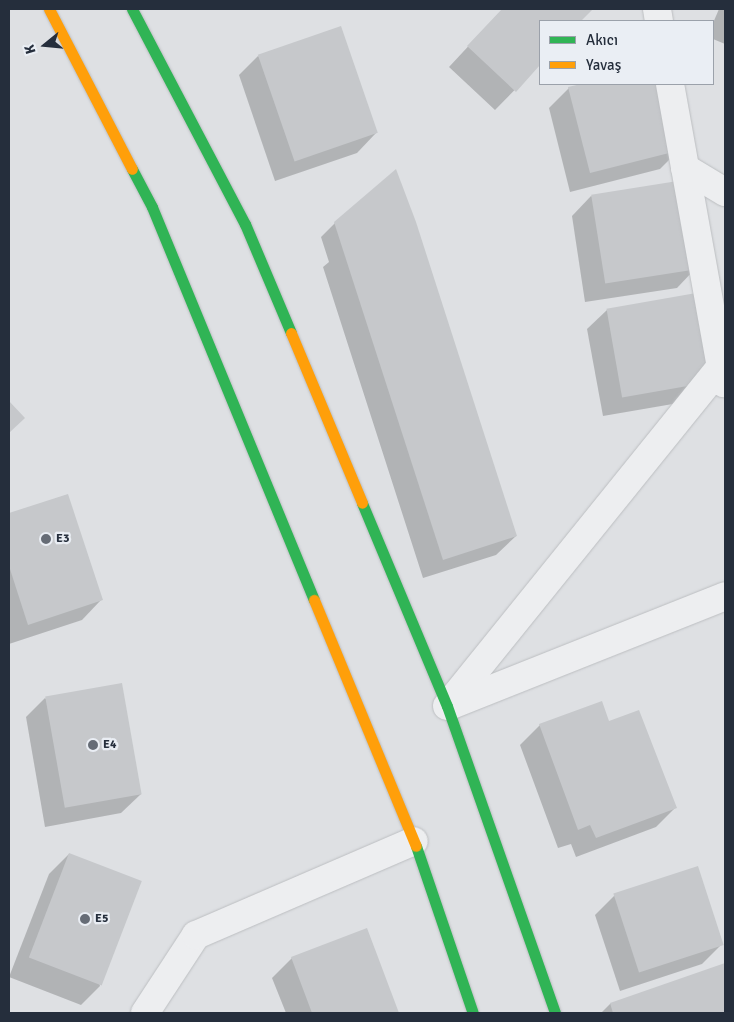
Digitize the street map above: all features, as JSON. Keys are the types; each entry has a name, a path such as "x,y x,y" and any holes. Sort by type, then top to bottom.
{"main road":[{"path":"49,9 152,207 414,841 474,1013"},
{"path":"132,9 245,224 447,706 555,1013"}],"street":[{"path":"447,706 723,378 670,85"},
{"path":"685,168 725,192"},
{"path":"447,706 725,596"},
{"path":"145,1013 196,935 414,841"}],"building":[{"path":"502,9 593,9 582,20 539,20 539,66 516,92 467,46"},
{"path":"341,26 378,133 295,161 258,55"},
{"path":"577,85 664,85 681,150 590,173 568,87"},
{"path":"396,169 416,222 517,536 443,560 334,222"},
{"path":"684,180 698,269 605,284 591,195"},
{"path":"702,292 718,381 622,397 606,309"},
{"path":"9,401 25,418 9,433"},
{"name":"E3","path":"68,494 103,600 28,625 9,566 9,513"},
{"name":"E4","path":"122,683 142,794 65,808 45,697"},
{"path":"602,701 609,721 639,710 677,808 596,838 590,825 578,830 539,724"},
{"name":"E5","path":"69,853 142,881 102,986 29,958"},
{"path":"698,866 724,945 639,972 613,894"},
{"path":"367,928 399,1013 312,1013 291,957"},
{"path":"725,963 725,1013 613,1013 610,1003"}],"traffic: fast":[{"path":"132,9 245,224 291,333"},
{"path":"132,169 152,207 314,600"},
{"path":"362,503 447,706 555,1013"},
{"path":"416,846 473,1013"}],"traffic: slow":[{"path":"49,9 132,169"},
{"path":"291,333 362,503"},
{"path":"314,600 416,846"}],"place":[{"name":"E3","path":"46,539"},
{"name":"E4","path":"93,745"},
{"name":"E5","path":"85,919"}]}
